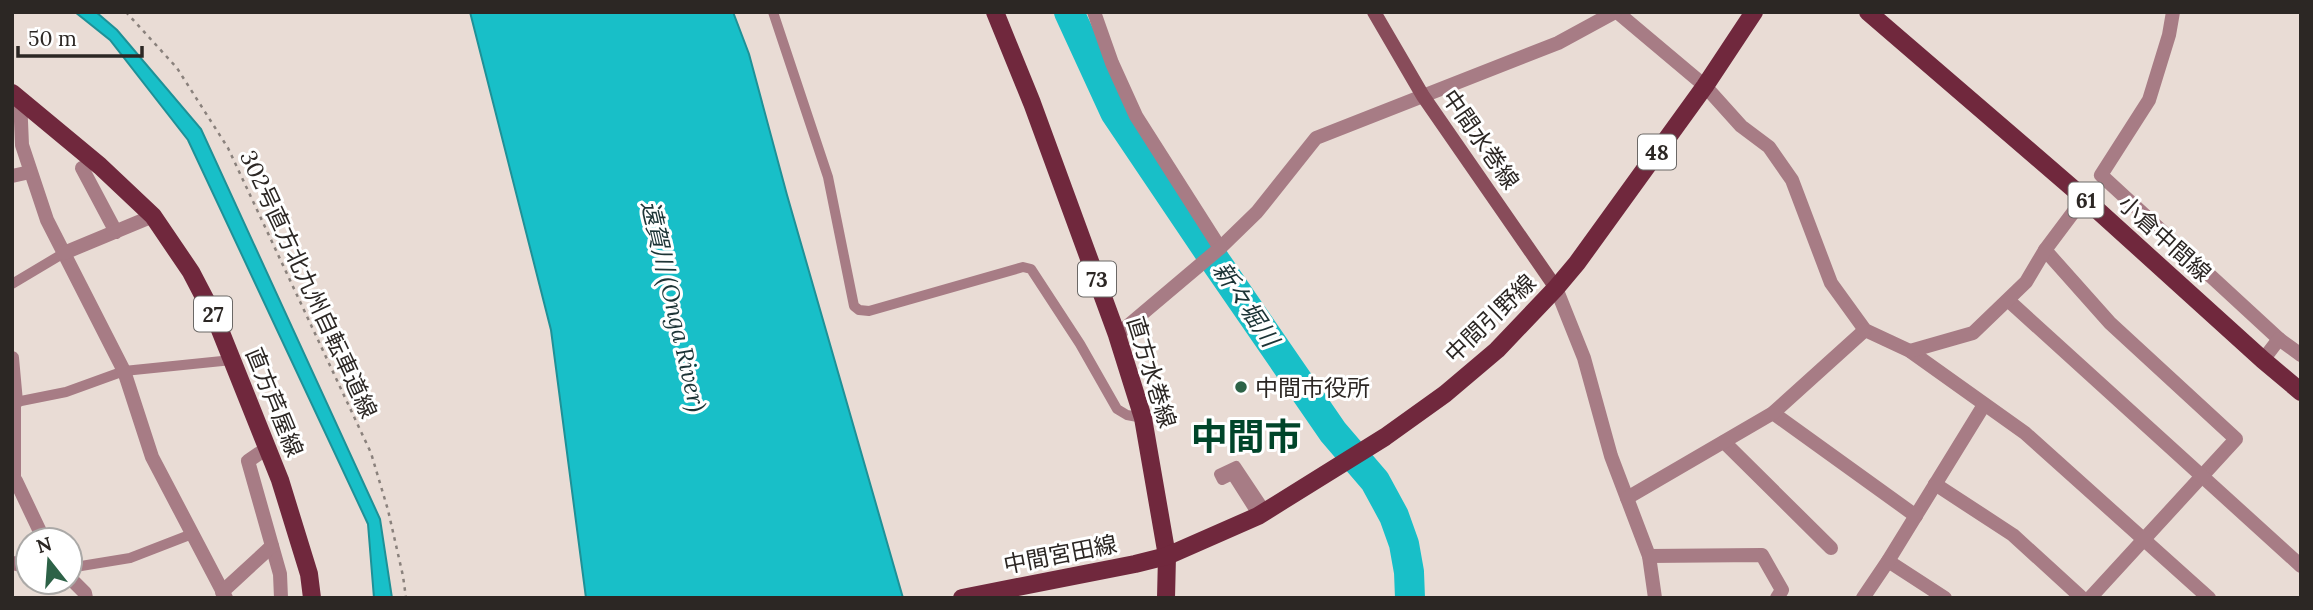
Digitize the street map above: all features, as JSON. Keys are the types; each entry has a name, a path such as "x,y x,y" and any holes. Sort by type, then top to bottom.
{"main road":[{"name":"直方水巻線","path":"995,12 1032,103 1117,335 1143,418 1167,556 1166,598"},
{"name":"中間水巻線","path":"1374,12 1423,96 1556,288"},
{"name":"中間引野線","path":"1167,556 1262,514 1335,469 1445,394 1497,350 1556,288 1705,86 1754,12"},
{"name":"小倉中間線","path":"1868,12 2084,198 2301,391"},
{"name":"直方芦屋線","path":"16,96 100,166 153,216 191,272 216,320 280,480 309,574 312,598"},
{"name":"中間宮田線","path":"961,598 1167,556"}],"street":[{"path":"1094,12 1112,63 1136,116 1220,248"},
{"path":"1117,335 1220,248 1257,212 1316,138 1558,43 1616,12 1705,86 1741,126 1769,147 1792,180 1831,284 1865,330 1910,351 2025,433 2209,598"},
{"path":"2173,12 2169,35 2149,100 2101,175 2279,339 2301,355"},
{"path":"16,96 22,145 47,220 124,371 152,457 224,595 272,546"},
{"path":"82,168 116,232"},
{"path":"12,176 30,172"},
{"path":"1910,351 1973,334 2026,282 2045,250 2084,198"},
{"path":"64,253 153,216"},
{"path":"2045,250 2110,323 2236,439 2090,598"},
{"path":"1556,288 1584,358 1611,456 1649,556 1655,598"},
{"path":"2008,301 2301,566"},
{"path":"1627,498 1773,413 1865,330"},
{"path":"2263,360 2279,339"},
{"path":"12,358 16,402"},
{"path":"1863,598 1984,405"},
{"path":"1773,413 1916,516"},
{"path":"1724,442 1831,548"},
{"path":"267,448 248,461 280,574 281,598"},
{"path":"14,481 37,526"},
{"path":"1936,484 2013,535 2082,598"},
{"path":"1649,556 1762,555 1782,590 1777,598"},
{"path":"1888,561 1945,598"}],"lane":[{"path":"773,12 828,177 854,306 870,312 1023,267 1031,270 1080,344 1116,409 1127,415 1143,418"},
{"path":"12,284 64,253"},
{"path":"14,481 16,402 66,392 124,371 232,360"},
{"path":"1236,466 1262,514 1232,475 1222,480 1219,474 1236,466"},
{"path":"84,566 130,558 192,534"}],"path":[{"name":"302号直方北九州自転車道線","path":"126,12 177,68 228,148 371,453 404,576 406,598"}],"water":[{"path":"75,12 96,12 117,30 201,129 380,519 392,598 374,598 368,524 188,140 110,40"},
{"name":"遠賀川 (Onga River)","path":"470,12 733,12 749,54 903,598 586,598 551,330"}],"waterway":[{"name":"新々堀川","path":"1069,12 1115,112 1333,432 1375,481 1394,516 1404,544 1410,598"}],"place":[{"name":"中間市役所","path":"1241,387"}],"district":[{"name":"中間市","path":"1246,436"}]}
